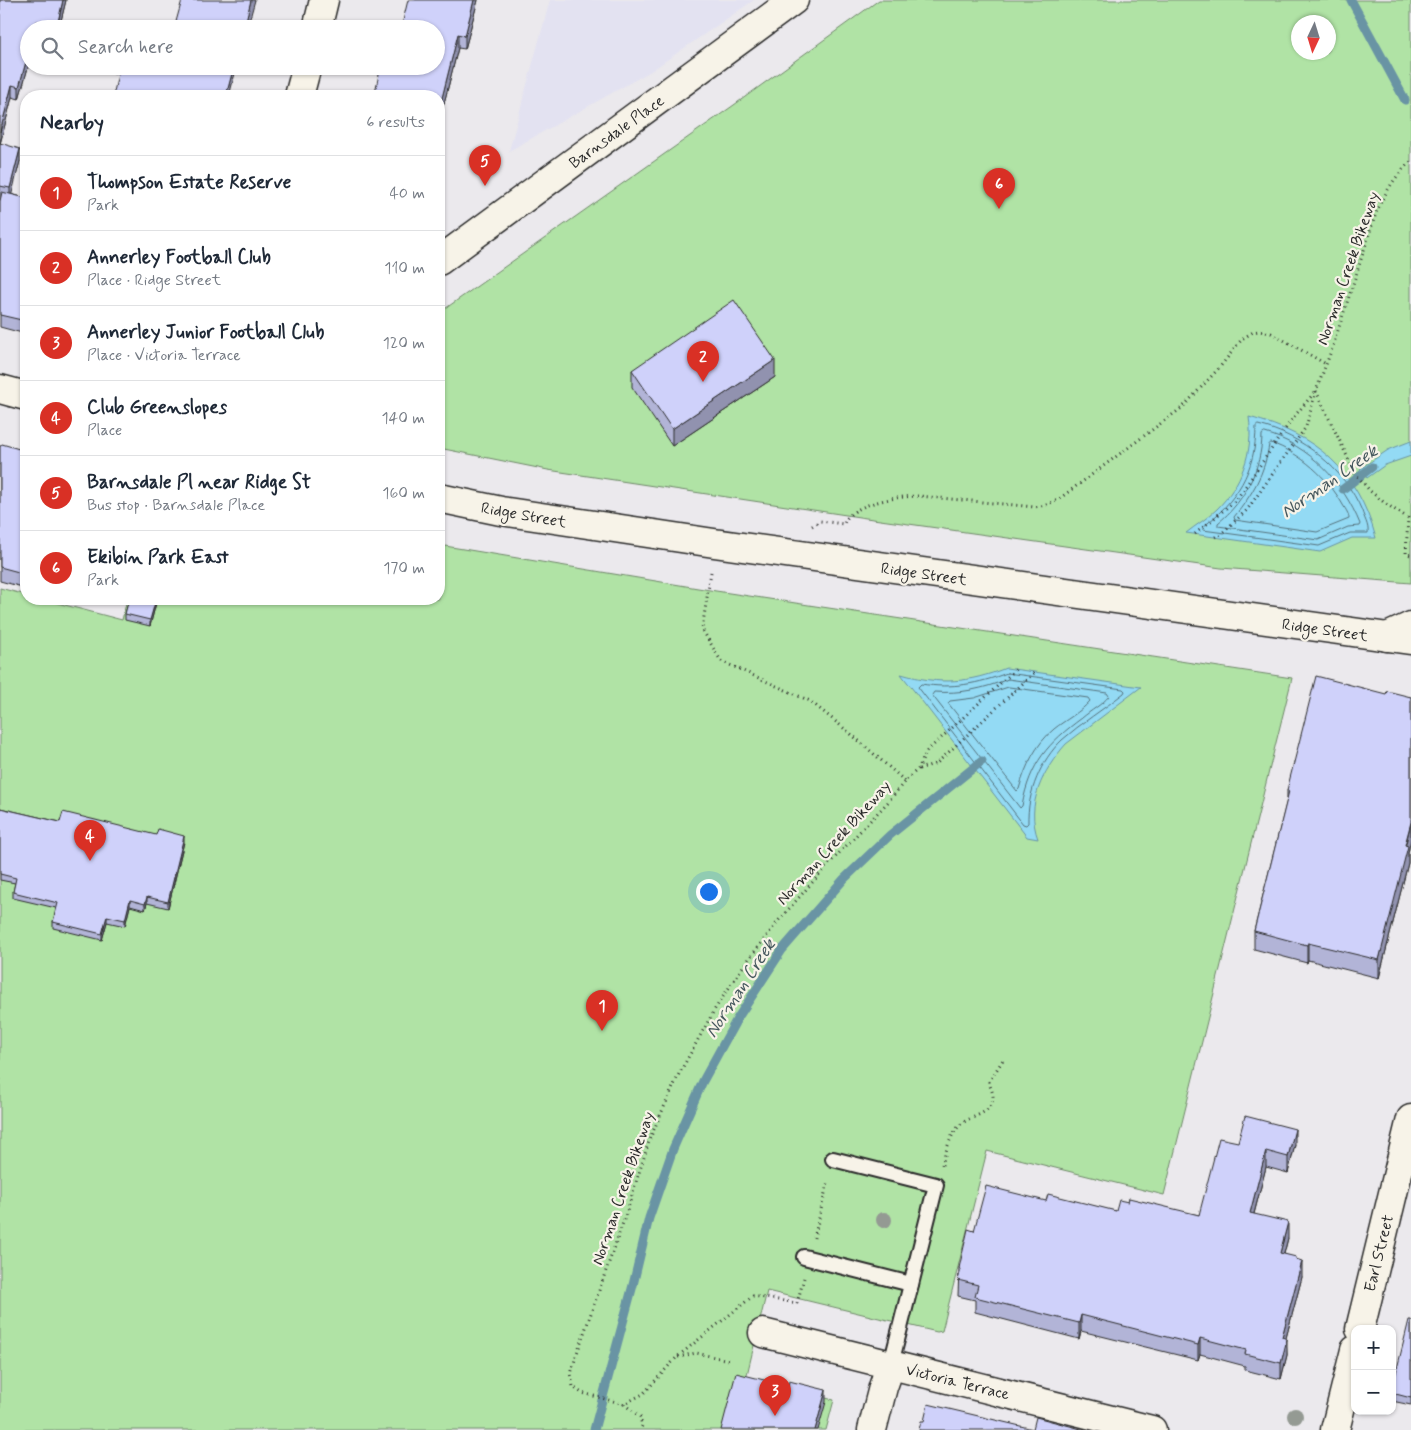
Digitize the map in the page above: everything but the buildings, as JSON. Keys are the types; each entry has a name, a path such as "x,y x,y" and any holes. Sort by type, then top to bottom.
{"street":[{"path":"319,20 324,0"},
{"name":"Barnsdale Place","path":"445,257 794,0"},
{"path":"301,90 305,75"},
{"path":"0,389 20,394"},
{"name":"Ridge Street","path":"445,499 501,511 714,543 1403,634"},
{"name":"Earl Street","path":"1361,1325 1411,1119"},
{"name":"Victoria Terrace","path":"763,1332 1152,1430"},
{"path":"872,1430 891,1364"},
{"path":"1335,1430 1351,1366"}],"lane":[{"path":"833,1159 936,1185 891,1364"},
{"path":"806,1257 911,1284"}],"path":[{"name":"Norman Creek Bikeway","path":"1215,537 1221,534 1247,510 1306,427 1316,391 1376,213 1397,175 1411,160"},
{"path":"809,528 820,521 844,524 848,516 857,509 903,496 1035,507 1046,505 1059,499 1183,407 1208,381 1242,339 1253,332 1271,333 1326,364"},
{"name":"Norman Creek Bikeway","path":"1195,534 1236,500 1293,418 1316,391"},
{"path":"1316,391 1355,473 1370,491 1408,518 1406,554 1411,555"},
{"path":"710,575 702,629 721,661 810,701 852,734 905,781"},
{"name":"Norman Creek Bikeway","path":"624,1404 582,1393 573,1386 571,1374 650,1138 679,1074 715,1010 742,968 779,920 918,769 927,752 1016,669"},
{"name":"Norman Creek Bikeway","path":"918,769 938,763 1036,672"},
{"path":"945,1155 950,1139 960,1125 986,1111 992,1102 994,1094 989,1082 1004,1058"},
{"path":"640,1430 642,1426 640,1417 624,1404 642,1394 677,1357 752,1296 797,1303 806,1257 833,1159"},
{"path":"677,1357 696,1353 729,1360"}],"shaded area":[{"path":"550,0 754,0 651,71 509,151"}],"green space":[{"path":"879,0 1411,0 1411,583 1221,568 866,518 548,470 445,449 445,309"},
{"path":"445,546 716,591 1292,678 1164,1195 987,1151 942,1331 937,1332 767,1291 746,1379 834,1400 826,1430 0,1430 0,588 20,593 20,605 65,605 122,620 126,605 445,605"}],"water":[{"path":"1249,417 1295,434 1314,445 1331,459 1358,493 1376,538 1352,538 1320,552 1186,533 1217,509 1239,479 1244,467 1249,443"},
{"path":"1411,441 1411,456 1385,465 1367,478 1360,469 1388,450"},
{"path":"1006,668 1141,687 1066,744 1050,765 1038,788 1035,800 1035,826 1038,839 1027,837 901,674 929,680 954,681 979,677"}],"waterway":[{"path":"1351,0 1405,100"},
{"name":"Norman Creek","path":"1343,489 1372,467"},
{"name":"Norman Creek","path":"594,1430 649,1218 673,1149 703,1081 737,1019 782,950 844,879 890,835 982,761"}],"place":[{"name":"Barnsdale Pl near Ridge St","path":"485,186"},
{"name":"Ekibin Park East","path":"999,209"},
{"name":"Annerley Football Club","path":"703,382"},
{"name":"Club Greenslopes","path":"90,861"},
{"name":"Thompson Estate Reserve","path":"602,1031"},
{"name":"Annerley Junior Football Club","path":"775,1416"}]}
